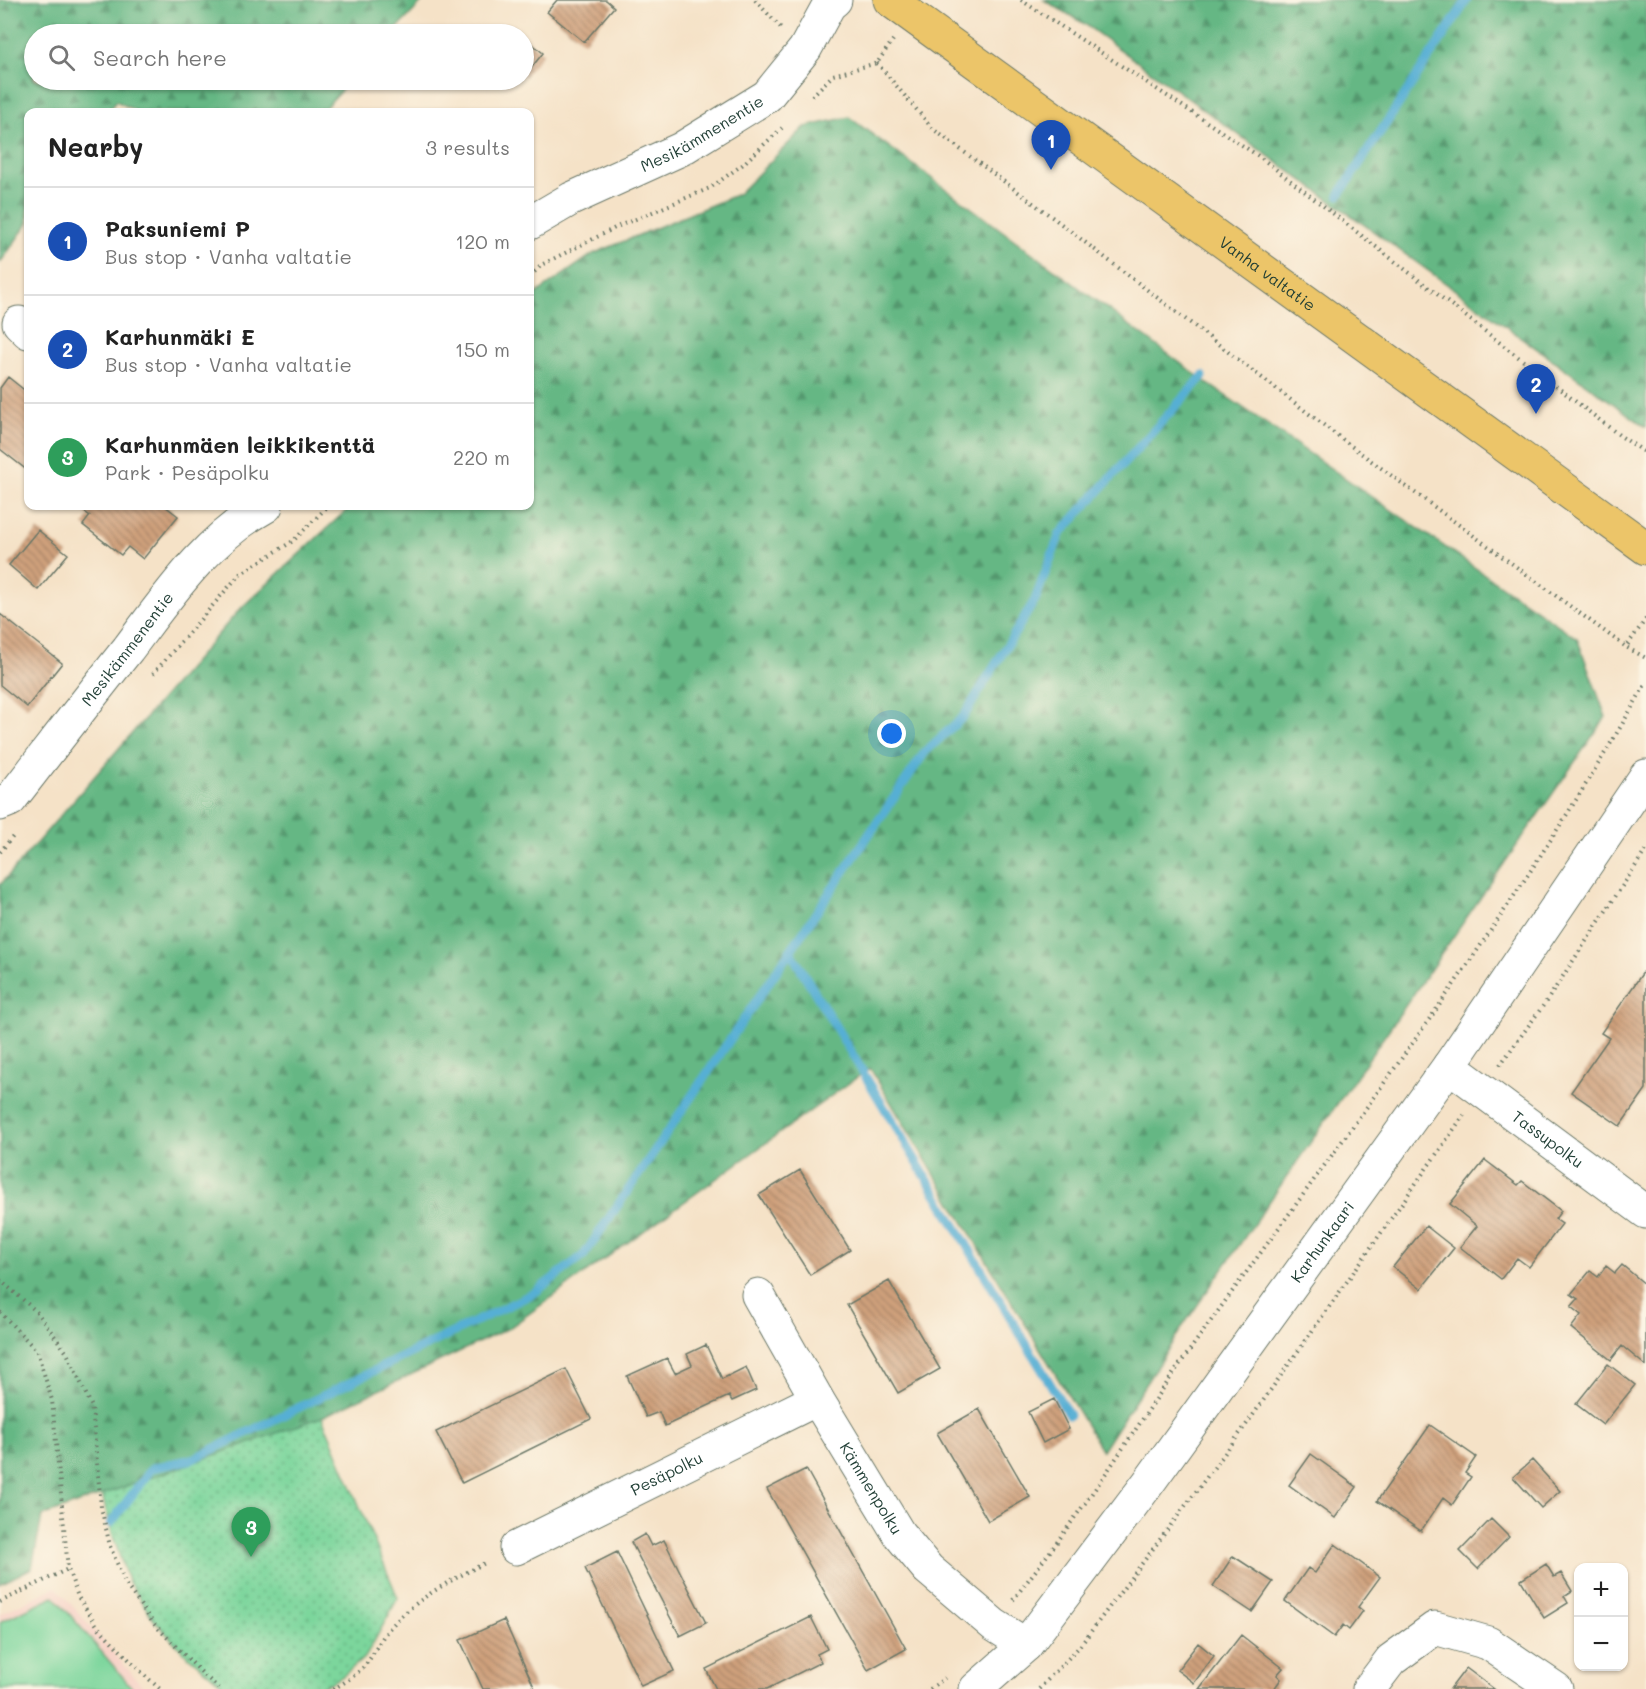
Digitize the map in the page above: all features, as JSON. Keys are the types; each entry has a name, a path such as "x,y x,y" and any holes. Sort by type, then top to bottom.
{"main road":[{"name":"Vanha valtatie","path":"890,0 1646,548"}],"street":[{"name":"Mesikämmenentie","path":"534,221 571,199 681,149 767,96 805,50 829,5 835,0"},
{"name":"Mesikämmenentie","path":"11,815 10,800 163,604 212,544 246,510"},
{"name":"Karhunkaari","path":"964,1679 1026,1645 1149,1482 1449,1066 1646,776"},
{"name":"Tassupolku","path":"1449,1066 1646,1212"},
{"name":"Kämmenpolku","path":"758,1295 817,1399 899,1534 928,1569 994,1625 1026,1645"},
{"name":"Pesäpolku","path":"516,1548 817,1399"},
{"path":"1368,1689 1391,1660 1435,1628 1488,1643 1556,1689"}],"path":[{"path":"1021,0 1260,157 1619,435 1646,453"},
{"path":"877,63 933,129 1056,220 1351,446 1626,646 1646,658"},
{"path":"147,682 240,574 293,541 324,510"},
{"path":"1626,646 1646,619"},
{"path":"994,1625 1071,1523 1196,1342 1361,1116 1598,767 1646,683"},
{"path":"0,852 11,815"},
{"path":"1039,1689 1080,1646 1246,1425 1548,999 1646,850"},
{"path":"0,1280 36,1311 67,1353 92,1407 101,1507 110,1546 126,1585 154,1624 220,1689"},
{"path":"0,1312 37,1351 52,1400 68,1569 78,1596 98,1627 160,1689"},
{"path":"333,1689 345,1683 368,1663 388,1630 417,1602 444,1584 516,1548"},
{"path":"0,1602 68,1569"},
{"path":"930,1689 964,1679"}],"shaded area":[{"path":"56,1587 145,1689 0,1689 0,1614"}],"green space":[{"path":"0,0 424,0 401,24 24,24 24,90 342,90 325,108 130,108 116,101 111,108 24,108 24,229 0,263"},
{"path":"1044,0 1646,0 1646,427 1083,23"},
{"path":"849,117 1210,385 1577,638 1606,717 1183,1326 1102,1451 870,1068 509,1328 322,1417 42,1516 32,1568 0,1584 0,885 240,609 347,510 534,510 534,295 593,254 738,194 805,127"},
{"path":"322,1417 398,1598 366,1656 343,1676 319,1689 228,1689 182,1651 154,1620 128,1581 102,1495"},
{"path":"54,1596 133,1689 0,1689 0,1622"}],"building":[{"path":"557,0 606,0 614,7 584,42 547,12"},
{"path":"534,45 543,53 534,64"},
{"path":"8,377 24,390 24,468 0,449 0,388"},
{"path":"82,510 170,510 178,516 143,559 128,547 121,555 83,525 90,516"},
{"path":"38,530 68,554 38,590 9,565"},
{"path":"0,614 62,663 27,707 0,685"},
{"path":"1646,968 1646,1089 1620,1126 1571,1092 1609,1038 1601,1033"},
{"path":"1485,1160 1518,1185 1522,1181 1561,1211 1555,1219 1562,1224 1529,1267 1517,1258 1501,1279 1460,1247 1477,1226 1450,1204"},
{"path":"800,1170 850,1250 810,1275 759,1195"},
{"path":"1426,1226 1454,1248 1421,1289 1393,1267"},
{"path":"1622,1265 1646,1285 1646,1366 1622,1346 1611,1360 1571,1328 1581,1315 1571,1307 1578,1299 1571,1294 1590,1271 1598,1277 1606,1266 1615,1273"},
{"path":"889,1281 940,1369 898,1393 847,1305"},
{"path":"706,1345 722,1379 746,1367 756,1390 732,1401 729,1396 665,1426 659,1412 646,1417 627,1376 667,1358 675,1373 692,1365 687,1354"},
{"path":"1608,1364 1635,1385 1603,1425 1576,1404"},
{"path":"566,1369 591,1419 462,1483 436,1432"},
{"path":"1054,1399 1069,1429 1043,1443 1028,1412"},
{"path":"979,1409 1030,1497 988,1521 937,1433"},
{"path":"1430,1425 1476,1457 1465,1473 1471,1477 1452,1505 1443,1498 1421,1531 1377,1501"},
{"path":"1311,1454 1357,1487 1335,1518 1289,1485"},
{"path":"1532,1460 1560,1491 1541,1508 1513,1477"},
{"path":"806,1469 906,1649 868,1670 767,1489"},
{"path":"1491,1519 1509,1537 1478,1569 1460,1551"},
{"path":"645,1534 651,1546 664,1540 706,1623 680,1636 631,1542"},
{"path":"1335,1544 1380,1577 1358,1607 1363,1611 1349,1630 1343,1625 1334,1637 1285,1601 1308,1568 1315,1573"},
{"path":"617,1552 674,1671 641,1686 585,1568"},
{"path":"1233,1556 1273,1582 1252,1612 1213,1586"},
{"path":"1546,1564 1554,1577 1561,1573 1572,1591 1564,1596 1568,1603 1544,1618 1521,1580"},
{"path":"811,1617 827,1649 817,1654 821,1662 767,1689 716,1689 706,1669"},
{"path":"504,1620 535,1689 483,1689 460,1640"},
{"path":"1241,1635 1283,1668 1277,1675 1281,1679 1274,1689 1199,1689"},
{"path":"1198,1643 1214,1656 1194,1683 1177,1670"},
{"path":"1466,1668 1494,1689 1450,1689"}],"waterway":[{"path":"1339,195 1467,0"},
{"path":"111,1523 152,1468 193,1459 534,1293 584,1255 925,752 964,716 1035,600 1060,534 1203,376"},
{"path":"790,951 1069,1415"}],"place":[{"name":"Paksuniemi P","path":"1051,170"},
{"name":"Karhunmäki E","path":"1536,414"},
{"name":"Karhunmäen leikkikenttä","path":"251,1557"}]}
